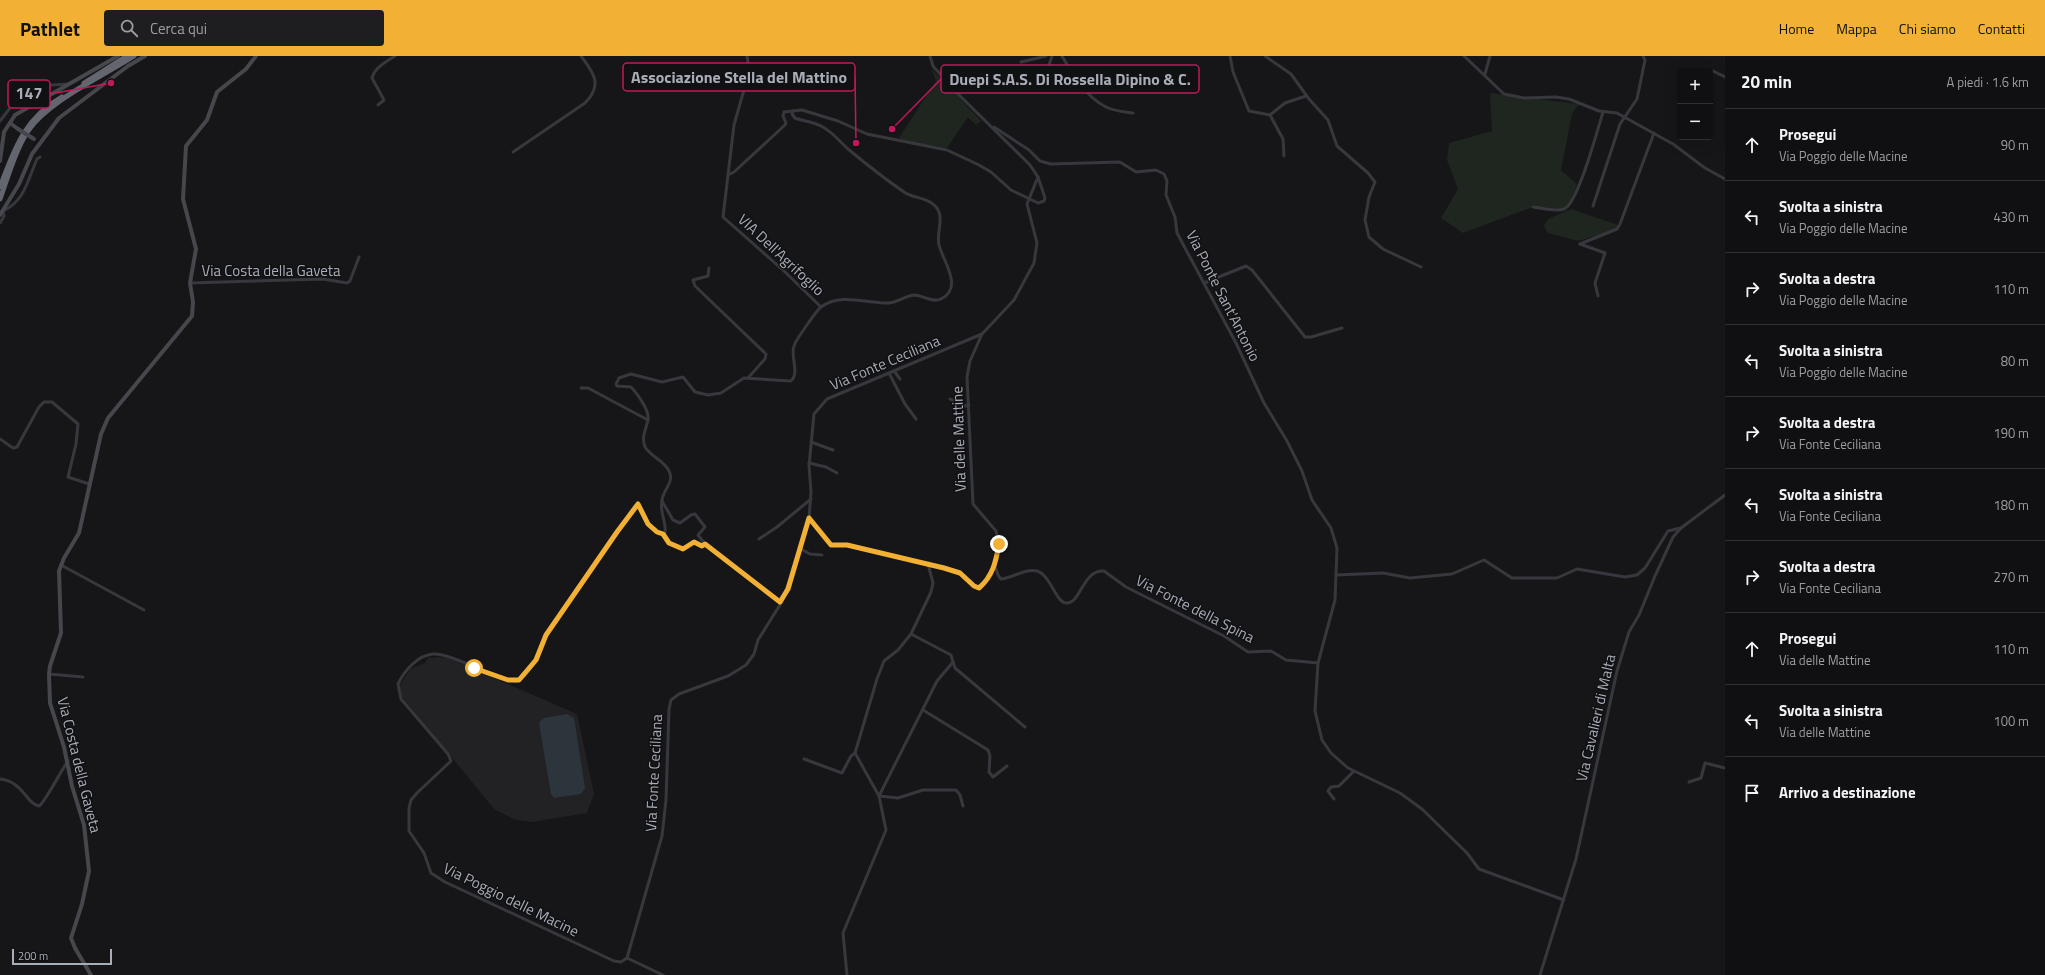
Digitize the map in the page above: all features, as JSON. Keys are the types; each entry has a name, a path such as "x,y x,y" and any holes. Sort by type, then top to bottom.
{"highway":[{"path":"0,186 16,143 38,114 52,102 127,56"},
{"path":"0,199 22,141 36,122 66,97 134,56"}],"street":[{"path":"0,161 4,132 16,116 118,56"},
{"path":"0,216 19,184 29,159 59,118 116,75 145,56"},
{"name":"Via Costa della Gaveta","path":"91,975 75,948 71,938 82,904 89,871 84,825 72,786 68,761 50,703 50,666 61,633 62,610 58,576 61,565 79,533 101,434 108,418 116,405 175,338 192,316 193,302 190,283 196,249 183,198 186,146 207,120 217,92 246,69 256,56"},
{"path":"378,105 384,100 372,78 373,74 380,66 395,56"},
{"path":"513,152 585,103 592,96 596,81 594,72 581,56"},
{"name":"VIA Dell'Agrifoglio","path":"747,56 750,71 734,125 723,217 778,265 821,307"},
{"path":"728,175 734,172 785,125 786,123 783,116 784,112 802,110 838,121 867,134 947,150 979,165 991,172 1011,190 1040,204 1045,199 1038,177 1030,165 938,73 930,56"},
{"path":"1021,62 1046,56"},
{"path":"1041,75 1049,65 1052,56"},
{"path":"1062,56 1070,72 1095,99 1107,107 1134,113"},
{"path":"1230,56 1233,72 1249,111 1270,115 1285,103 1306,96"},
{"path":"1264,56 1288,71 1306,96 1328,120 1337,146 1368,173 1375,182 1369,197 1365,220 1369,237 1383,249 1421,267"},
{"path":"1464,56 1485,74 1500,92 1511,96 1524,98 1556,96 1569,99 1603,112 1610,112 1624,117 1673,144 1705,168 1725,180"},
{"path":"1485,74 1490,56"},
{"path":"1593,206 1624,117 1637,99 1645,60 1643,56"},
{"path":"690,68 698,71 750,71"},
{"path":"1714,71 1725,77"},
{"path":"0,121 10,108 51,85 73,83"},
{"path":"663,534 665,532 661,515 662,501 670,481 670,473 664,463 650,452 644,444 643,433 648,420 646,410 634,390 627,386 619,388 617,386 616,382 619,378 631,374 662,382 683,377 695,392 708,395 721,393 742,379 748,378 788,381 793,379 794,376 794,344 803,333 813,315 821,307 837,300 889,303 915,295 939,300 949,292 952,282 947,262 939,243 940,216 936,206 925,199 904,192 850,151 830,132 819,125 795,118 792,114 793,111"},
{"path":"1533,207 1557,210 1565,209 1570,204 1580,183 1603,112"},
{"path":"1270,115 1283,139 1284,156"},
{"path":"10,123 40,143"},
{"name":"Via Ponte Sant'Antonio","path":"990,125 1029,150 1040,161 1051,164 1120,162 1136,172 1156,170 1164,174 1167,181 1166,195 1175,217 1177,234 1236,343 1264,403 1296,459 1312,500 1331,528 1338,548 1335,600 1318,663"},
{"path":"1598,296 1595,283 1605,253 1580,244 1617,229 1654,134"},
{"path":"3,211 16,203 25,190 37,159 40,157"},
{"name":"Via delle Mattine","path":"928,564 960,573 974,586 979,588 985,582 995,566 999,544 996,531 973,504 967,377 970,361 982,334 1014,300 1034,262 1037,243 1027,204 1031,200 1038,177"},
{"path":"0,223 4,214 3,211"},
{"name":"Via Costa della Gaveta","path":"190,283 323,279 347,282 350,281 360,257"},
{"path":"1204,283 1246,266 1252,270 1305,337 1311,337 1342,328"},
{"path":"709,268 708,276 693,280 695,286 766,354 765,359 748,378"},
{"name":"Via Fonte Ceciliana","path":"627,958 662,836 666,800 669,709 671,700 679,694 728,676 746,664 754,654 758,640 788,589 809,518 811,499 809,463 814,414 827,399 982,334"},
{"path":"894,371 900,379"},
{"path":"889,373 905,404 916,419"},
{"path":"581,388 588,388 648,420"},
{"path":"950,399 965,406 969,405"},
{"path":"0,439 13,448 17,447 38,407 44,402 52,402 78,424 76,444 68,478 89,484"},
{"path":"811,442 833,450"},
{"path":"809,463 826,467 837,473"},
{"name":"Via Cavalieri di Malta","path":"1540,975 1550,937 1564,900 1576,859 1617,671 1625,643 1673,536 1680,528 1725,495"},
{"path":"759,540 811,499"},
{"path":"662,501 673,520 680,523 691,514 695,514 705,527 698,535 705,544 780,602"},
{"name":"Via Poggio delle Macine","path":"627,958 621,962 614,961 445,882 432,873 424,853 409,831 409,808 411,800 418,792 451,761 448,754 401,700 398,684 410,666 429,655 435,654 447,656 502,678 514,681 519,680 536,660 546,635 635,506 639,505 648,524 657,532 663,534 669,543 683,549 694,542 702,546 705,544"},
{"path":"804,759 842,774 851,756 855,753 877,679 884,661 898,650 911,634 931,592 933,583 928,564 847,545 831,545 809,518"},
{"path":"1336,576 1383,573 1417,578 1452,574 1484,560 1512,578 1557,578 1577,569 1625,577 1637,575 1645,568 1668,531 1680,528"},
{"path":"800,548 810,554 822,555"},
{"path":"61,565 144,610"},
{"name":"Via Fonte della Spina","path":"995,566 1001,580 1026,571 1035,571 1043,574 1049,580 1061,602 1066,604 1072,602 1089,577 1096,572 1104,571 1126,587 1224,636 1248,652 1271,651 1286,660 1318,663"},
{"path":"911,634 951,655 955,668 1025,728"},
{"path":"879,796 937,682 953,662"},
{"path":"1318,663 1315,711 1319,734 1331,753 1354,771 1400,793 1422,809 1466,853 1479,869 1564,900"},
{"name":"Via Costa della Gaveta","path":"49,674 83,677"},
{"path":"923,710 988,750 990,756 989,772 993,778 1008,766"},
{"path":"847,975 843,933 886,830 879,796 855,753"},
{"path":"0,779 8,780 17,785 33,803 39,806 43,804 51,786 68,761"},
{"path":"1689,782 1701,778 1706,763 1725,768"},
{"path":"1334,799 1328,791 1331,787 1339,786 1354,771"},
{"path":"879,796 898,798 923,790 956,790 960,795 963,806"},
{"path":"627,958 663,975"}],"shaded area":[{"path":"931,68 981,121 976,125 968,117 947,148 903,141 899,138 936,81"},
{"path":"1490,93 1579,104 1572,114 1561,170 1577,184 1570,204 1565,209 1533,207 1463,233 1441,218 1458,189 1447,160 1449,143 1492,131"},
{"path":"1571,209 1618,225 1615,230 1578,241 1548,233 1544,226 1548,219"},
{"path":"429,657 448,658 577,714 594,794 587,813 532,822 516,820 495,810 401,696 400,685 410,669 425,663"},
{"path":"567,714 574,718 585,788 581,794 554,798 551,794 539,723 544,718"}],"place":[{"name":"147","path":"111,83"},
{"name":"Duepi S.A.S. Di Rossella Dipino & C.","path":"892,129"},
{"name":"Associazione Stella del Mattino","path":"856,143"}],"route":[{"path":"474,668 508,680 519,680 536,660 546,635 637,504 641,507 643,516 648,524 659,534 663,534 669,543 675,544 683,549 694,542 702,546 705,544 780,602 783,600 788,589 809,518 831,545 847,545 859,549 932,564 960,573 971,584 979,588 985,582 995,566 999,544"}]}
